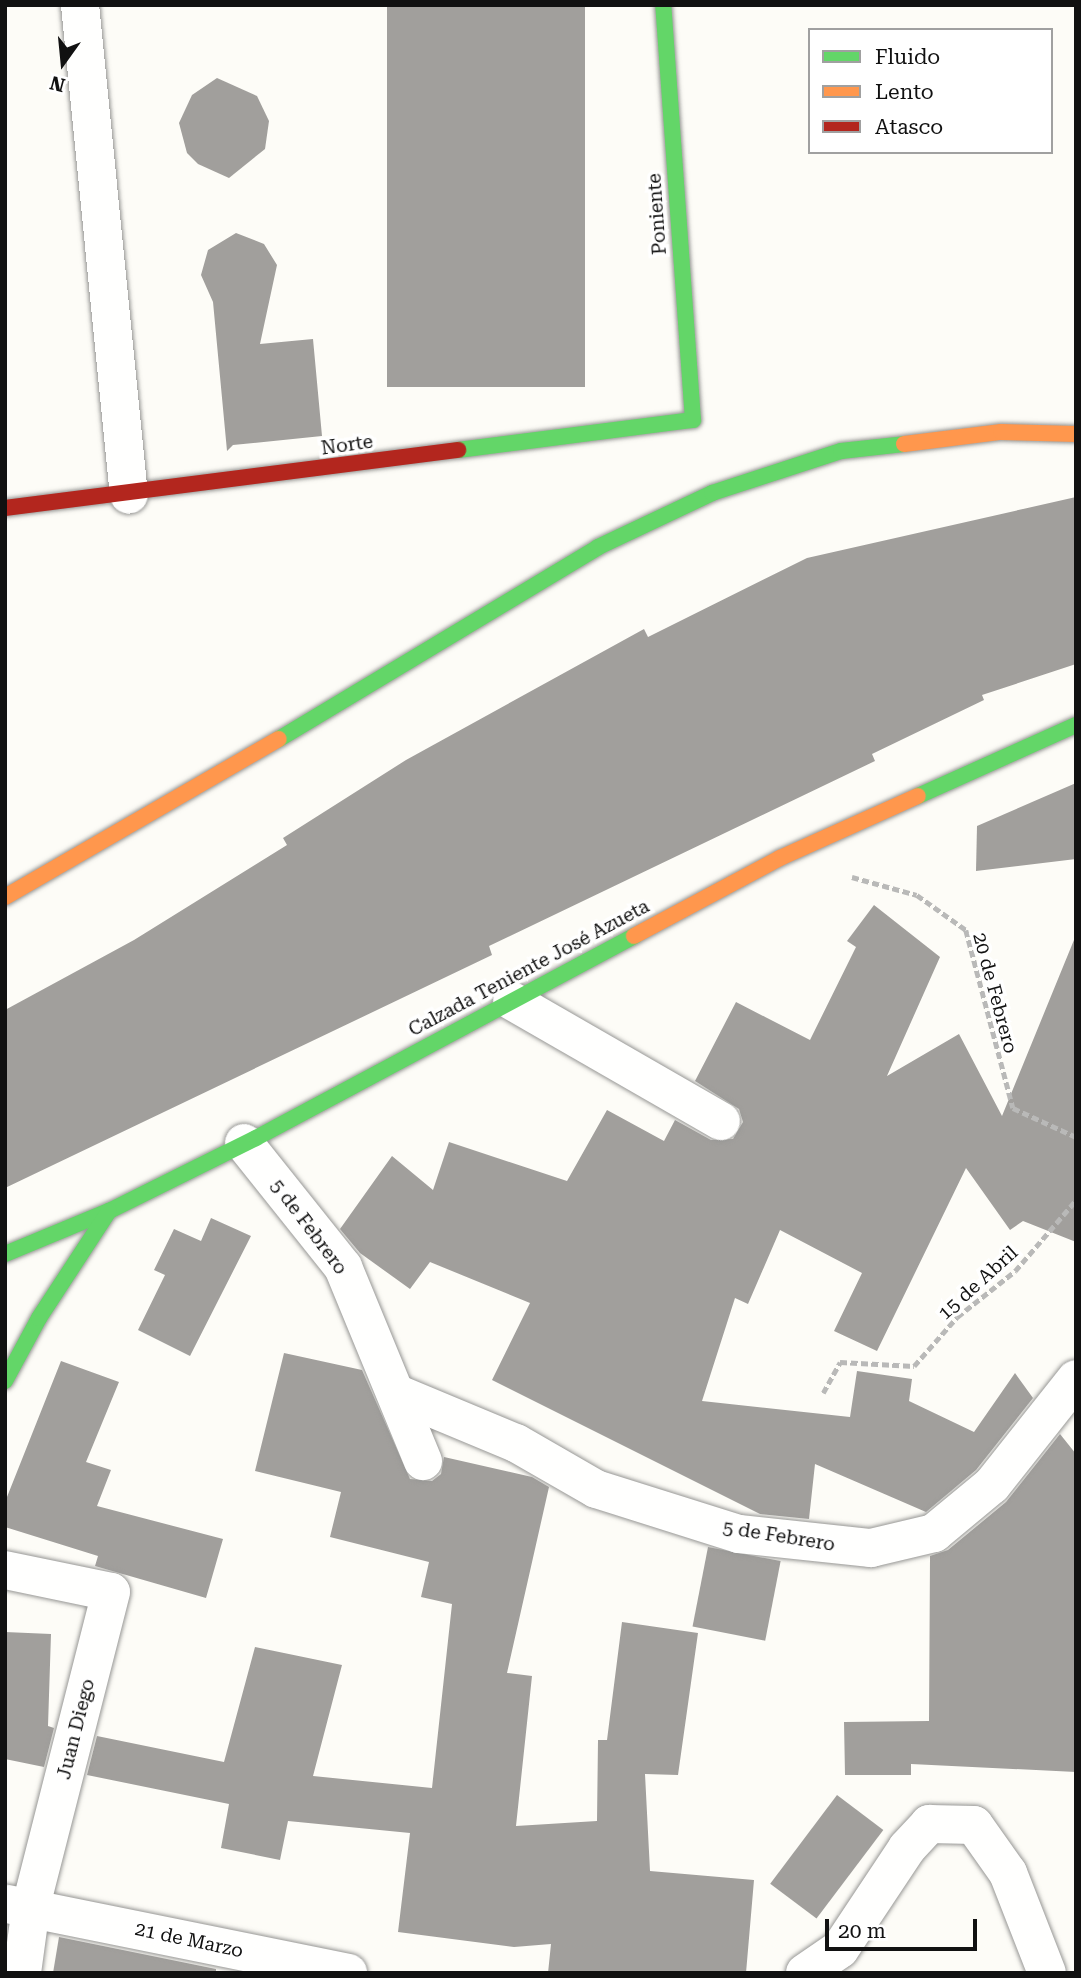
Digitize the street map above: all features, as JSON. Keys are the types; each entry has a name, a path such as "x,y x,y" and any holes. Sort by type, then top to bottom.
{"main road":[{"name":"Poniente","path":"663,5 693,419"},
{"name":"Norte","path":"5,508 129,495 693,419"},
{"path":"5,897 295,730 598,547 712,493 841,450 1001,432 1076,434"},
{"name":"Calzada Teniente José Azueta","path":"5,1254 109,1211 244,1143 780,858 1076,725"},
{"path":"5,1381 39,1318 109,1211"}],"street":[{"path":"80,5 129,495"},
{"path":"512,1001 720,1121"},
{"name":"5 de Febrero","path":"244,1143 343,1267 398,1394 423,1461"},
{"name":"5 de Febrero","path":"398,1394 516,1443 596,1489 739,1534 871,1548 934,1533 992,1485 1076,1379"},
{"name":"Juan Diego","path":"5,1570 111,1592 18,1906 22,1973"},
{"path":"805,1973 840,1948 907,1848 929,1824 974,1825 1008,1873 1047,1973"},
{"name":"21 de Marzo","path":"18,1906 348,1973"}],"path":[{"name":"20 de Febrero","path":"780,858 917,895 966,930 1013,1108 1076,1137"},
{"name":"15 de Abril","path":"823,1393 839,1362 914,1366 957,1317 1015,1271 1076,1200"}],"building":[{"path":"387,5 585,5 585,387 387,387"},
{"path":"217,78 257,96 269,121 265,149 229,178 198,164 187,153 179,123 192,95"},
{"path":"236,233 264,244 277,265 260,344 313,339 322,436 233,445 227,451 213,302 201,275 208,250"},
{"path":"1076,497 1076,664 982,695 984,700 872,754 875,761 489,946 492,955 5,1188 5,1010 134,940 287,845 283,838 406,760 644,629 648,637 807,558"},
{"path":"1076,783 1076,859 976,871 977,826"},
{"path":"874,905 940,957 887,1076 959,1034 1002,1116 1076,935 1076,1242 1023,1221 1010,1230 966,1168 877,1351 834,1331 862,1273 780,1230 748,1304 735,1298 702,1401 850,1417 857,1371 912,1379 909,1401 974,1432 1015,1373 1033,1398 976,1470 926,1512 815,1464 809,1519 760,1514 492,1380 530,1303 430,1262 410,1289 360,1253 340,1229 392,1156 433,1190 449,1142 567,1181 607,1110 664,1141 675,1120 711,1140 733,1139 743,1122 739,1109 695,1081 736,1002 810,1040 856,947 847,941"},
{"path":"211,1218 251,1236 190,1356 138,1330 165,1275 154,1270 174,1229 201,1241"},
{"path":"284,1353 362,1370 410,1479 432,1481 441,1474 444,1457 532,1477 549,1487 507,1673 532,1676 516,1826 597,1821 598,1740 607,1740 622,1622 698,1633 678,1775 645,1774 650,1871 754,1880 746,1973 548,1973 551,1944 514,1947 398,1932 410,1833 288,1821 280,1860 221,1848 229,1804 87,1775 97,1736 224,1762 255,1647 342,1665 313,1776 432,1788 452,1604 421,1597 429,1562 330,1537 341,1492 255,1471"},
{"path":"61,1361 119,1382 86,1462 111,1470 97,1506 223,1539 206,1598 95,1566 98,1556 5,1527 5,1502"},
{"path":"1060,1434 1076,1454 1076,1772 911,1764 911,1775 845,1775 844,1722 929,1721 930,1556 948,1550 1006,1502"},
{"path":"708,1547 781,1561 765,1641 693,1627"},
{"path":"5,1632 51,1634 48,1726 54,1728 44,1767 5,1759"},
{"path":"837,1795 883,1830 817,1919 770,1884"},
{"path":"59,1937 216,1969 216,1973 53,1973"}],"traffic: fast":[{"path":"458,450 693,420 663,5"},
{"path":"279,739 598,547 712,493 841,451 904,444"},
{"path":"918,796 1076,725"},
{"path":"5,1254 109,1211 256,1138 634,936"},
{"path":"5,1381 39,1318 109,1211"}],"traffic: slow":[{"path":"904,444 1001,432 1076,434"},
{"path":"5,897 279,739"},
{"path":"634,936 780,858 918,796"}],"traffic: jam":[{"path":"5,508 458,450"}]}
